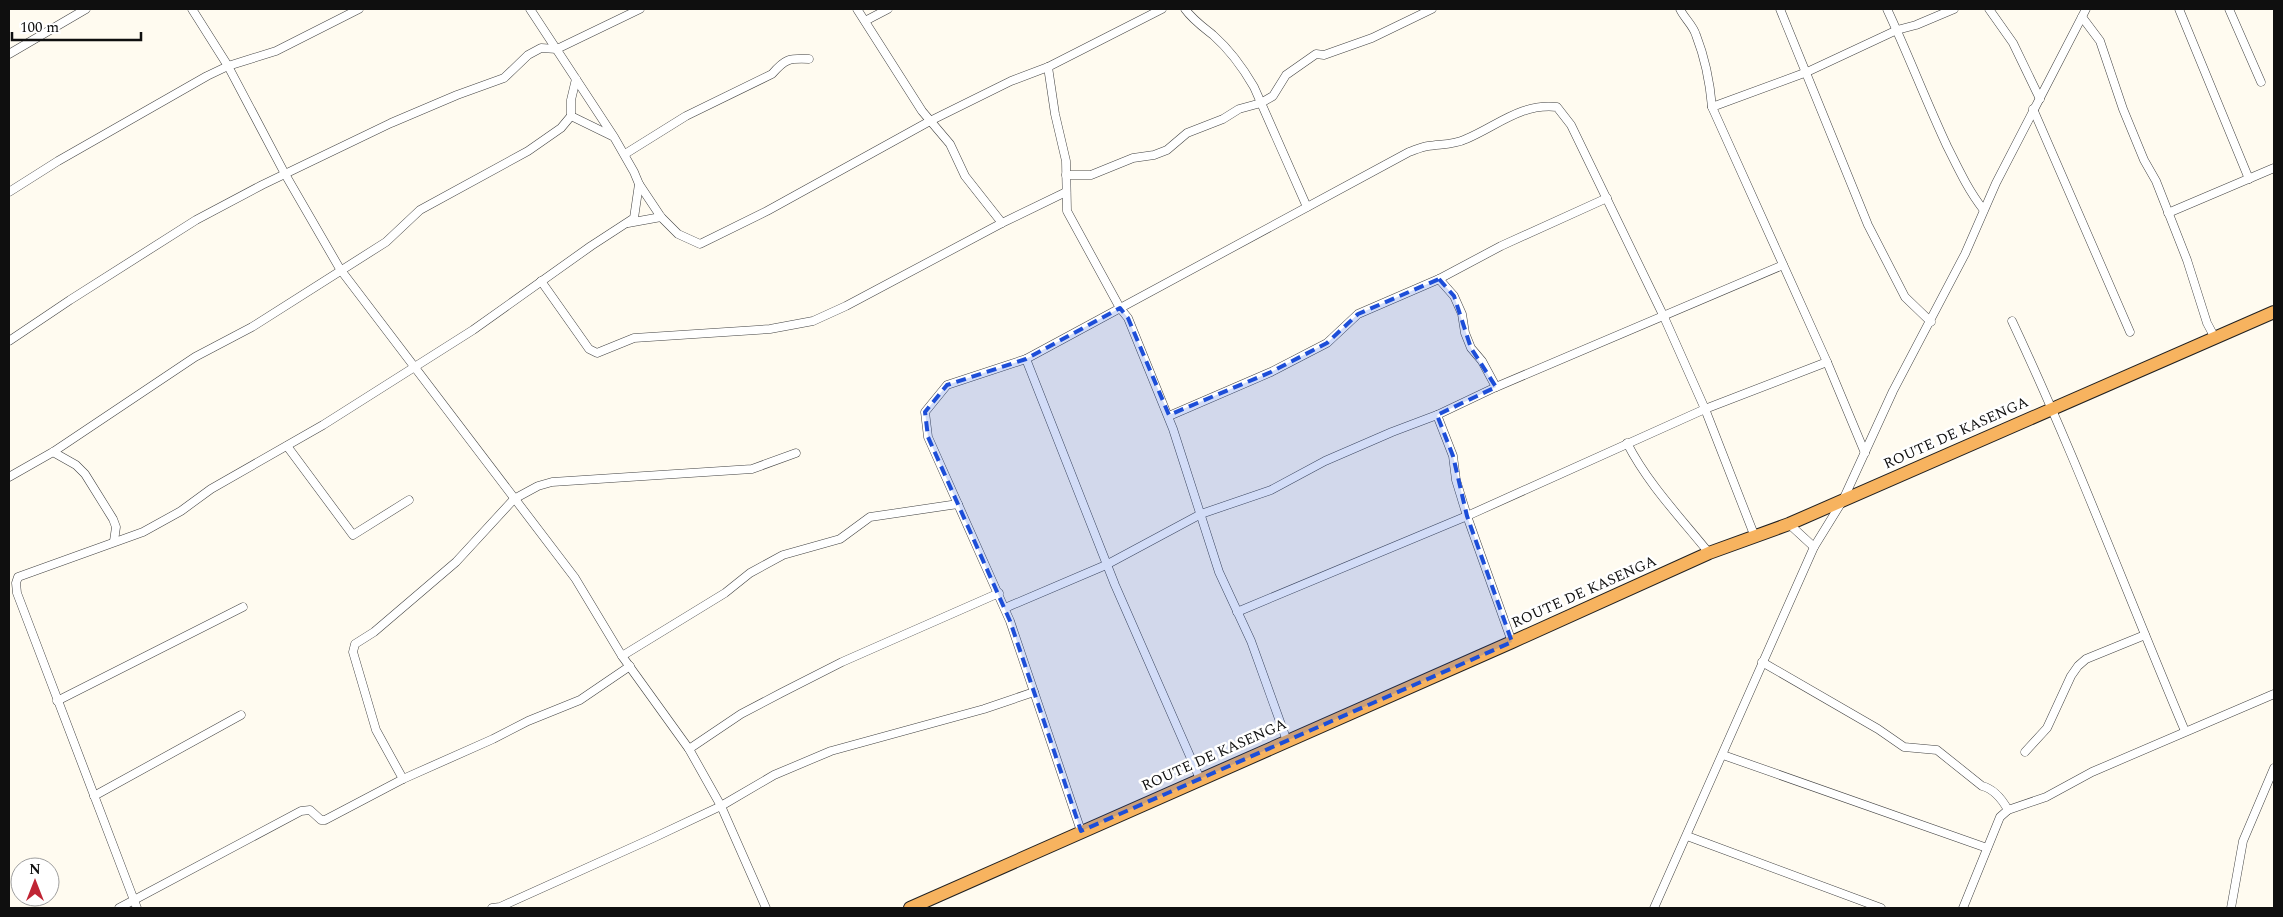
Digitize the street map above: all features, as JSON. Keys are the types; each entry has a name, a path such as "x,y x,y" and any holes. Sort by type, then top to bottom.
{"highway":[{"name":"ROUTE DE KASENGA","path":"910,908 1709,553 1789,524 2274,312"}],"street":[{"path":"9,54 86,9"},
{"path":"192,9 228,66 340,269 575,578 622,656 689,749 721,806 766,908"},
{"path":"9,192 58,161 207,76 228,66 276,51 359,9"},
{"path":"530,9 614,137 639,184 661,217 678,234 700,244 767,211 930,121 1011,81 1048,67 1162,9"},
{"path":"9,341 196,220 399,119 457,94 504,78 528,55 541,48 557,49 640,9"},
{"path":"857,9 922,111 950,144 964,176 1002,223"},
{"path":"865,21 888,9"},
{"path":"1185,9 1196,22 1231,53 1244,70 1262,104 1307,207"},
{"path":"1066,175 1091,175 1133,158 1154,155 1167,150 1187,133 1223,119 1239,109 1262,104 1273,96 1286,75 1316,54 1324,55 1372,38 1432,9"},
{"path":"1680,9 1683,16 1696,32 1708,76 1712,107 1827,362 1865,454"},
{"path":"1780,9 1868,226 1905,296 1930,322"},
{"path":"1887,9 1926,101 1949,149 1967,186 1984,209"},
{"path":"1712,107 1807,72 1897,30 1916,25 1954,9"},
{"path":"1989,9 2013,43 2040,99"},
{"path":"1654,908 1814,547 1843,500 1893,391 1965,254 1984,209 2086,9"},
{"path":"2179,9 2249,179"},
{"path":"2229,9 2261,82"},
{"path":"2082,18 2100,41 2123,110 2144,160 2156,181 2187,260 2207,323 2215,338"},
{"path":"624,154 686,116 772,74 781,63 792,58 809,59"},
{"path":"1048,67 1055,114 1065,154 1066,204 1070,219 1120,308 1128,318 1168,416 1219,572 1251,641 1287,741"},
{"path":"10,474 53,452 195,357 252,327 340,269 386,242 420,210 528,151 560,128 571,116 571,100 576,79"},
{"path":"1080,832 999,593 928,437 925,412 947,385 1026,359 1409,152 1426,146 1442,146 1466,140 1496,123 1542,105 1557,107 1572,125 1664,317 1704,409 1755,537"},
{"path":"2034,109 2130,332"},
{"path":"571,116 614,137"},
{"path":"2168,213 2274,168"},
{"path":"136,904 17,593 16,583 18,577 24,573 150,528 181,510 211,489 288,446 414,368 473,330 634,218 639,184"},
{"path":"541,281 589,348 597,353 634,338 770,330 813,321 846,306 1002,223 1066,192"},
{"path":"1168,416 1271,372 1327,343 1358,314 1439,279 1501,246 1607,198"},
{"path":"626,223 661,217"},
{"path":"1004,608 1106,564 1201,514 1271,490 1325,461 1392,432 1436,416 1496,387 1783,265"},
{"path":"1439,279 1454,296 1462,314 1465,333 1471,348 1482,361 1496,387"},
{"path":"2012,321 2053,408 2185,730"},
{"path":"1026,359 1106,564 1200,779"},
{"path":"1237,612 1467,516 1704,409 1827,362"},
{"path":"1436,416 1453,456 1456,480 1467,516 1512,642"},
{"path":"1627,443 1637,463 1659,493 1709,553"},
{"path":"288,446 353,535 409,500"},
{"path":"53,452 76,465 85,474 113,519 116,527 114,541"},
{"path":"403,779 376,730 353,652 355,644 374,632 456,562 514,500 538,486 552,482 752,469 796,453"},
{"path":"622,656 725,593 750,573 784,555 840,539 870,517 958,504"},
{"path":"1789,524 1814,547"},
{"path":"689,749 741,714 780,693 842,662 999,593"},
{"path":"57,701 243,607"},
{"path":"2025,752 2047,728 2071,676 2078,666 2086,659 2145,635"},
{"path":"1762,662 1878,729 1904,747 1930,748 1945,755 1982,786 1989,788 2003,800 2008,810"},
{"path":"119,908 136,904 301,811 310,810 321,820 324,820 403,779 493,739 528,721 573,704 630,666"},
{"path":"492,908 500,907 721,806 774,775 831,751 984,709 1034,692"},
{"path":"1963,908 2000,817 2008,810 2046,798 2092,772 2185,730 2274,694"},
{"path":"94,796 241,715"},
{"path":"1723,755 1987,848"},
{"path":"2231,908 2243,841 2274,768"},
{"path":"1687,836 1881,908"}],"highlighted area":[{"path":"1439,279 1454,296 1471,348 1496,387 1437,415 1453,456 1467,516 1512,642 1081,831 1010,621 928,437 925,412 947,385 1026,359 1120,308 1128,318 1169,415 1271,372 1327,343 1358,314"}]}
